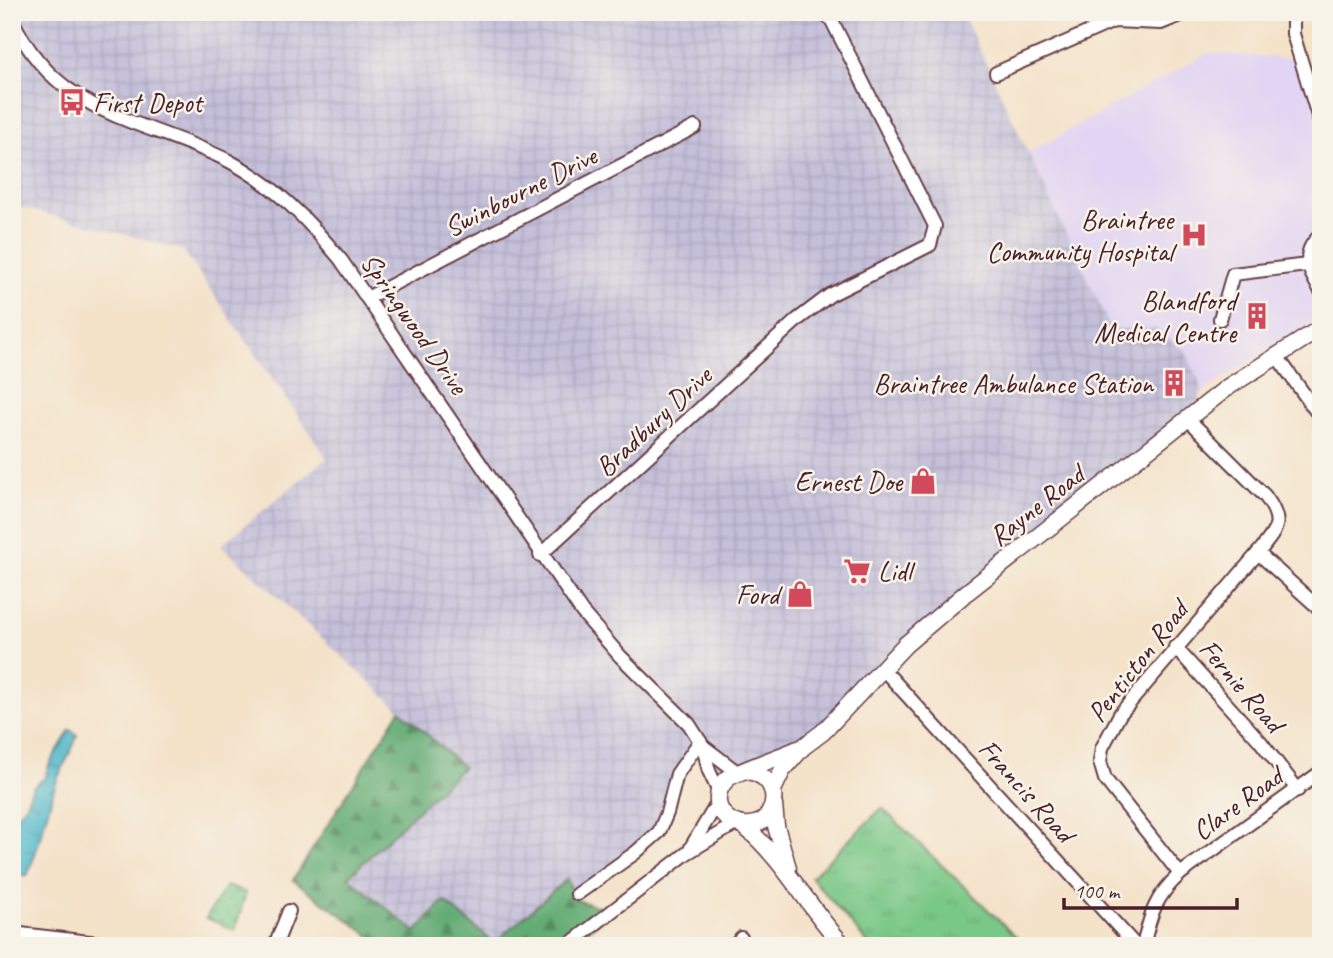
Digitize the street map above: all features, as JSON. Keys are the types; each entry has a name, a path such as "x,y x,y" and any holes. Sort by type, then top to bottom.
{"main road":[{"name":"Rayne Road","path":"740,825 763,821 782,771 803,747 823,732 882,668 966,593 1188,419 1276,355 1321,328"},
{"name":"Rayne Road","path":"719,797 723,783 743,771 803,747"},
{"path":"743,771 764,776 773,797 776,826 790,873 815,915 844,946"},
{"path":"719,797 721,811 740,825 790,873"}],"street":[{"name":"Bradbury Drive","path":"540,555 797,320 830,295 930,245 935,226 831,19 820,12"},
{"path":"996,73 1012,72 1114,22 1139,17 1161,23 1188,12"},
{"path":"1293,12 1293,34 1321,126"},
{"name":"Springwood Drive","path":"12,19 29,51 60,86 91,105 230,162 275,190 316,230 462,434 540,555 582,612 620,656 689,724 702,743 719,797"},
{"name":"Swinbourne Drive","path":"367,298 695,127"},
{"path":"1321,235 1312,242 1307,255 1307,265 1321,291"},
{"path":"1220,319 1233,274 1307,265"},
{"path":"1276,355 1321,418"},
{"name":"Penticton Road","path":"1180,874 1114,792 1100,762 1108,734 1120,714 1258,553 1277,527 1279,518 1265,496 1188,419"},
{"path":"1258,553 1321,610"},
{"name":"Fernie Road","path":"1175,647 1260,741 1298,790"},
{"name":"Francis Road","path":"882,668 1136,946"},
{"path":"577,894 635,853 659,832 677,774 702,743"},
{"name":"Springwood Drive","path":"702,743 743,771"},
{"name":"Clare Road","path":"1143,946 1153,906 1162,891 1180,874 1321,772"},
{"name":"Rayne Road","path":"687,853 708,824 719,797"},
{"name":"Rayne Road","path":"567,946 687,853 740,825"},
{"path":"275,946 289,911"},
{"path":"12,933 124,946"}],"shaded area":[{"path":"12,12 962,12 1111,329 1156,329 1186,352 1203,391 1188,419 966,593 823,732 726,779 701,742 677,774 659,832 597,879 576,900 567,879 494,943 416,932 347,876 462,767 221,545 327,458 183,250 12,205"},
{"name":"Braintree Community Hospital","path":"1208,53 1294,59 1318,86 1321,96 1321,317 1203,391 1186,352 1111,329 1028,153"}],"green space":[{"path":"400,710 463,767 348,877 416,932 444,901 494,943 567,879 576,900 611,910 572,946 384,946 293,880"},
{"path":"882,808 1026,946 870,946 811,877"},
{"path":"226,886 246,893 235,930 206,918"}],"water":[{"path":"70,730 77,735 57,780 27,876 12,872 12,820 25,806 33,787 45,778 49,765"}],"place":[{"name":"First Depot","path":"72,102"},
{"name":"Braintree Community Hospital","path":"1194,235"},
{"name":"Blandford Medical Centre","path":"1257,316"},
{"name":"Braintree Ambulance Station","path":"1174,383"},
{"name":"Ernest Doe","path":"923,481"},
{"name":"Lidl","path":"857,571"},
{"name":"Ford","path":"800,594"}]}
